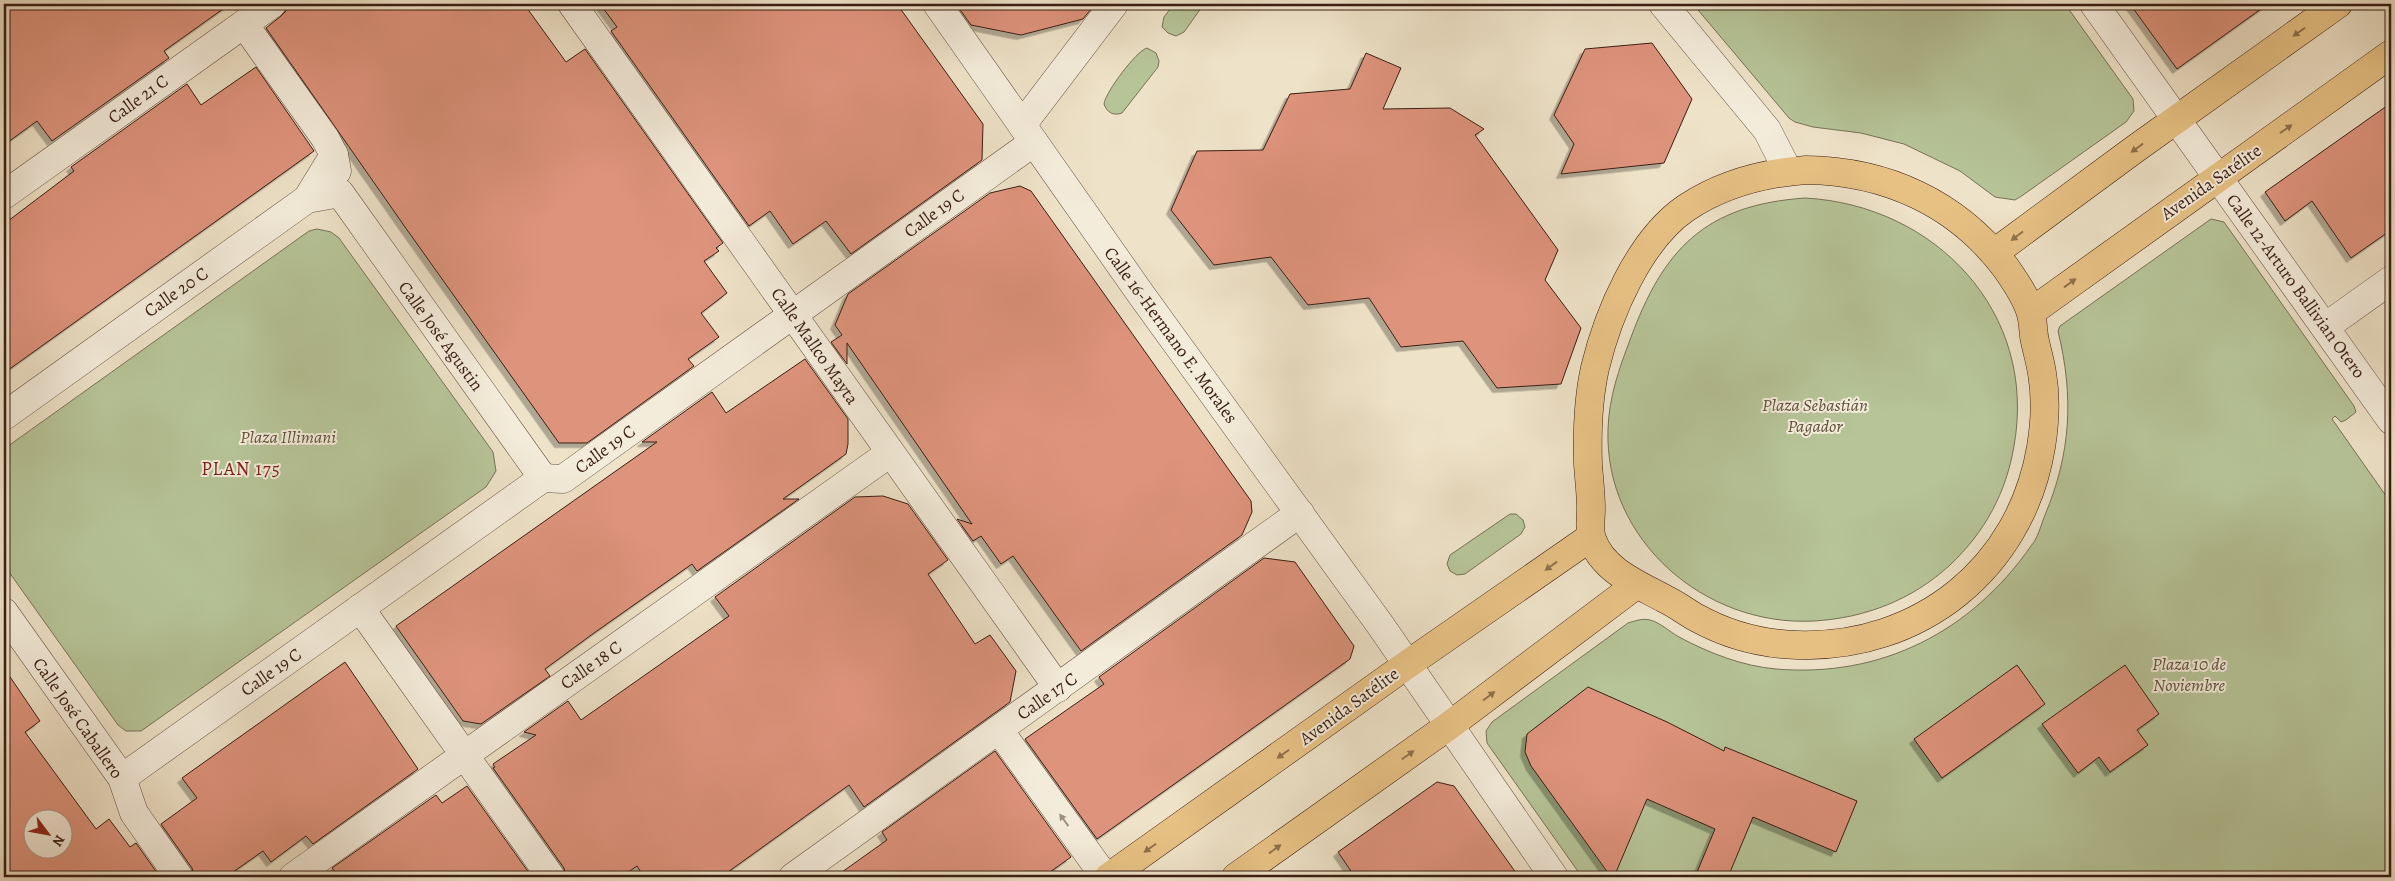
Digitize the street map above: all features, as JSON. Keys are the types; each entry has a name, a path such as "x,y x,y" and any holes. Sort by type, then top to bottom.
{"main road":[{"path":"1994,253 2338,4"},
{"name":"Avenida Satélite","path":"2031,312 2391,54"},
{"path":"1832,170 1883,180 1907,189 1952,214 1994,253 2010,274 2031,312 2042,373 2044,410 2041,446 2032,483 2020,513 1985,570 1960,593 1932,612 1900,627 1858,639 1798,645 1764,642 1729,633 1696,618 1666,599 1636,585 1607,563 1591,537 1588,448 1589,406 1595,368 1608,327 1626,284 1663,228 1684,210 1734,184 1760,176 1788,172 1832,170"},
{"name":"Avenida Satélite","path":"1109,877 1408,664 1591,537"},
{"path":"1236,877 1450,725 1636,585"}],"street":[{"name":"Calle 21 C","path":"4,195 272,4"},
{"name":"Calle Mallco Mayta","path":"572,4 1058,688"},
{"name":"Calle 16-Hermano E. Morales","path":"937,4 1408,664 1553,877"},
{"name":"Calle 19 C","path":"122,778 543,478 563,479 793,315 1028,133 1114,4"},
{"path":"1663,4 1767,130 1788,172"},
{"path":"2094,4 2177,119"},
{"name":"Calle José Agustin","path":"244,24 334,155 340,193 543,478"},
{"name":"Calle 12-Arturo Ballivian Otero","path":"2177,119 2391,420"},
{"name":"Calle 20 C","path":"4,416 307,199 334,155"},
{"path":"307,199 340,193"},
{"path":"2325,327 2391,280"},
{"name":"Calle 18 C","path":"293,877 890,453"},
{"name":"Calle 17 C","path":"793,877 1300,513"},
{"path":"360,608 551,877"},
{"name":"Calle José Caballero","path":"4,612 122,778 134,813 179,877"},
{"path":"999,730 1105,877"}],"green space":[{"path":"1174,4 1204,4 1184,32 1176,36 1168,33 1162,27 1164,17"},
{"path":"1693,4 2065,4 2133,99 2134,111 2126,122 2015,200 1995,197 1960,171 1904,144 1861,133 1813,127 1795,122 1789,118"},
{"path":"1147,48 1156,53 1159,61 1158,67 1122,113 1111,113 1104,104 1110,91 1129,64"},
{"name":"Plaza Sebastián Pagador","path":"1805,198 1852,205 1896,221 1935,244 1967,274 1993,310 2010,352 2017,397 2014,446 2006,480 1992,511 1974,539 1950,565 1920,588 1904,597 1887,605 1851,616 1814,621 1774,619 1735,609 1700,592 1669,569 1643,540 1623,507 1611,469 1608,429 1612,394 1630,340 1657,280 1674,257 1692,238 1714,222 1740,210 1770,202"},
{"name":"Plaza 10 de Noviembre","path":"2211,219 2224,222 2354,406 2356,412 2346,420 2341,422 2335,416 2332,419 2391,503 2391,877 1582,877 1487,743 1486,731 1492,722 1628,623 1639,620 1647,619 1654,621 1690,643 1738,662 1776,669 1815,670 1852,666 1887,657 1920,643 1952,625 1981,603 2007,576 2031,546 2054,492 2065,447 2068,402 2063,355 2058,331 2060,326"},
{"name":"Plaza Illimani","path":"317,229 331,232 339,238 493,452 496,471 486,487 141,731 126,731 118,725 4,565 4,449 309,231"},
{"path":"1510,514 1516,514 1523,520 1525,527 1521,534 1465,574 1457,575 1450,571 1447,564 1450,555"}],"building":[{"path":"4,4 230,4 164,51 169,58 52,141 37,121 4,145"},
{"path":"287,4 524,4 566,62 585,49 723,243 716,248 719,251 704,261 727,293 701,313 719,337 688,359 694,366 587,443 559,443 266,28 286,11"},
{"path":"600,4 897,4 983,124 982,160 851,254 826,221 793,244 770,211 749,226 611,31 617,27"},
{"path":"956,4 1095,4 1083,19 1021,35 971,25"},
{"path":"2130,4 2268,4 2177,69"},
{"path":"1652,43 1692,99 1664,163 1561,174 1574,144 1554,115 1585,49"},
{"path":"1366,53 1401,68 1383,109 1450,108 1484,129 1475,135 1558,250 1545,280 1581,328 1561,384 1497,388 1463,341 1401,347 1369,298 1308,305 1271,257 1214,265 1171,210 1197,151 1263,150 1290,94 1350,89"},
{"path":"256,67 314,151 4,373 4,224 74,171 71,167 187,84 201,105"},
{"path":"2391,103 2391,230 2351,258 2312,201 2285,221 2265,192"},
{"path":"1020,186 1031,191 1251,501 1252,512 1242,535 1081,651 1013,556 1001,564 981,536 973,541 957,519 972,524 847,343 847,364 831,342 842,335 835,325 848,294 990,193"},
{"path":"805,359 848,419 846,454 783,499 799,499 697,571 692,564 545,669 550,676 481,724 463,721 396,626 657,442 642,442 712,392 726,413"},
{"path":"883,496 908,504 948,560 928,574 975,644 990,635 1016,671 1010,702 864,807 849,785 721,877 644,877 637,866 621,877 566,877 564,868 493,768 495,767 493,764 536,735 524,732 568,701 581,720 729,616 715,597 855,497"},
{"path":"1264,558 1295,562 1354,646 1350,659 1097,839 1025,739 1104,684 1099,677"},
{"path":"345,662 418,769 313,844 306,836 271,862 263,851 226,877 194,877 192,868 161,824 197,798 182,778"},
{"path":"2017,665 2045,704 1942,778 1914,739"},
{"path":"2125,665 2159,714 2137,730 2148,745 2110,772 2099,757 2078,773 2042,724"},
{"path":"4,668 40,721 25,732 96,829 109,819 130,847 136,843 160,877 4,877"},
{"path":"1588,687 1667,722 1724,751 1725,747 1857,801 1836,852 1753,817 1728,877 1695,877 1715,829 1647,799 1614,877 1611,877 1531,766 1525,752 1527,734"},
{"path":"995,751 1071,857 1043,877 835,877 887,840 882,832"},
{"path":"1437,782 1454,786 1519,877 1355,877 1338,852"},
{"path":"467,786 532,877 339,877 332,868 436,795 442,803"}],"district":[{"name":"PLAN 175","path":"241,468"}]}
